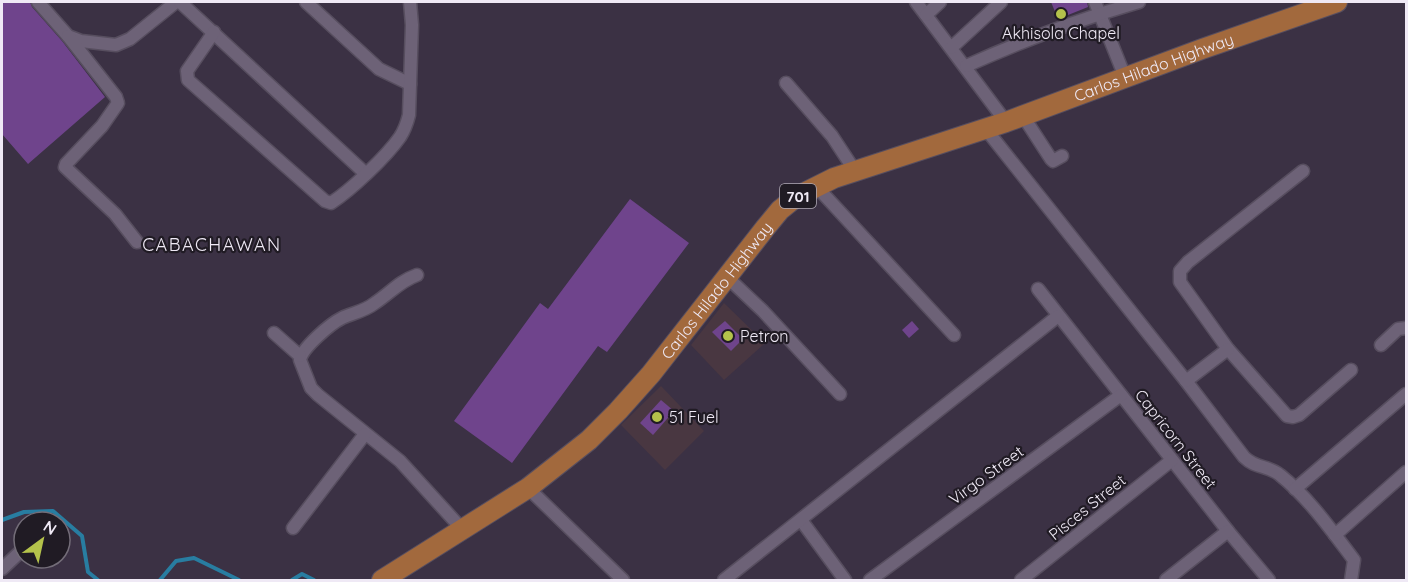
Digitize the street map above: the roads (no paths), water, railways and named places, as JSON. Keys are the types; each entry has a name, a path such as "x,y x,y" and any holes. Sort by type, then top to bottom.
{"main road":[{"name":"Carlos Hilado Highway","path":"382,580 528,488 589,440 651,374 780,210 796,197 816,186 855,171 1014,119 1337,2"}],"street":[{"path":"38,2 110,88 118,104 112,114 65,167 115,214 137,242"},
{"path":"68,36 92,43 116,45 178,2 214,32 366,174"},
{"path":"306,2 379,69 410,84"},
{"path":"214,32 187,71 188,80 328,203 339,198 366,174 400,137 406,126 410,116 412,25 410,2"},
{"path":"916,2 966,66 1051,159 1053,161 1062,156"},
{"path":"926,15 940,2"},
{"path":"951,48 1001,2"},
{"path":"966,66 1098,7 1139,2"},
{"path":"1098,7 1125,77"},
{"path":"786,84 832,136 855,171"},
{"path":"985,128 1250,463 1274,471 1295,489 1335,535 1354,560 1351,580"},
{"path":"1303,171 1188,262 1180,271 1180,282 1228,349 1284,414 1290,417 1299,415 1352,370"},
{"path":"816,186 954,335"},
{"path":"300,356 333,324 367,308 396,286 417,275"},
{"path":"727,277 779,328 840,394"},
{"name":"Capricorn Street","path":"1038,289 1269,580"},
{"path":"724,580 1059,316"},
{"path":"1381,345 1398,329 1407,328"},
{"path":"274,333 300,356 302,370 311,388 400,461 462,529"},
{"path":"1186,381 1228,349"},
{"path":"1295,489 1407,394"},
{"name":"Virgo Street","path":"870,580 1121,395"},
{"path":"293,528 365,434"},
{"name":"Pisces Street","path":"1021,580 1172,460"},
{"path":"1335,535 1407,472"},
{"path":"528,488 623,580"},
{"path":"801,520 845,580"},
{"path":"1166,580 1228,531"}],"waterway":[{"path":"2,520 24,512 53,511 82,536 88,572 98,580"},
{"path":"160,580 176,561 194,558 239,580"},
{"path":"292,580 302,574 314,580"}],"place":[{"name":"Akhisola Chapel","path":"1061,14"},
{"name":"Petron","path":"728,336"},
{"name":"51 Fuel","path":"657,417"}],"district":[{"name":"CABACHAWAN","path":"212,244"}]}
